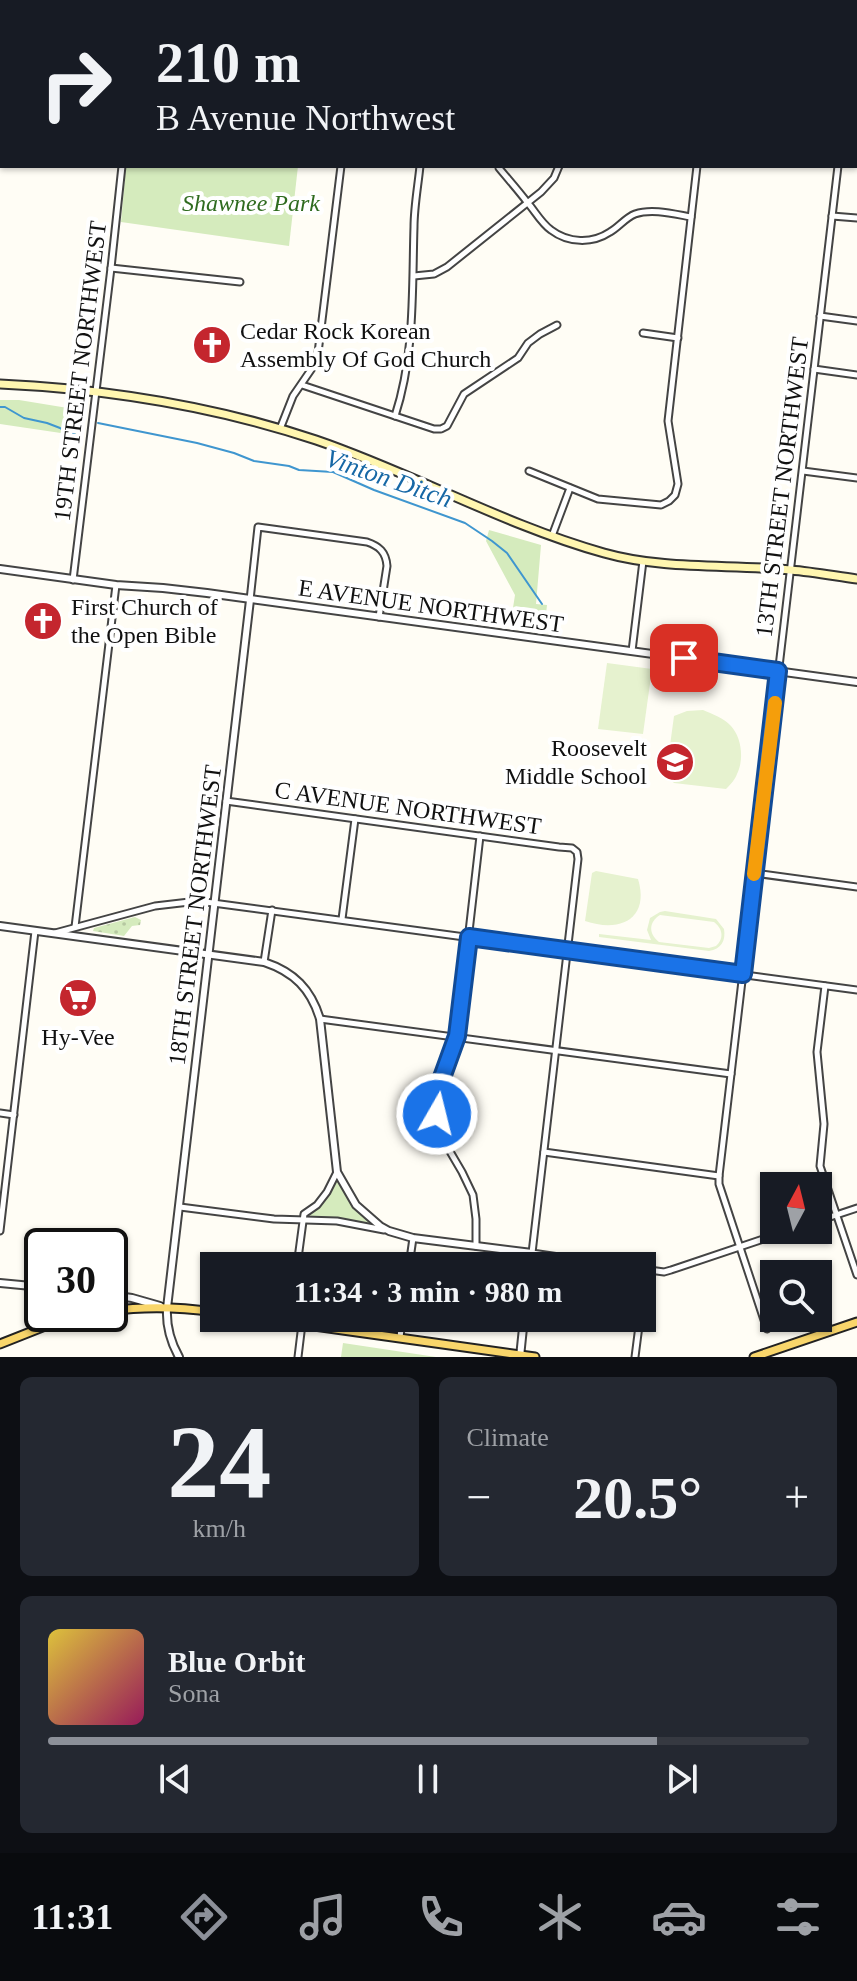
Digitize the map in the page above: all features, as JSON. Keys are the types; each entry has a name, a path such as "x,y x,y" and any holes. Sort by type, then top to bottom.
{"main road":[{"path":"0,384 95,391 211,411 280,430 341,450 552,536 609,554 643,561 790,570 857,579"},
{"path":"128,1309 200,1311"},
{"path":"754,1357 774,1354 857,1322"},
{"path":"0,1344 30,1332"},
{"path":"358,1332 535,1357"}],"street":[{"name":"19TH STREET NORTHWEST","path":"73,580 122,168"},
{"path":"280,430 293,396 317,361 341,168"},
{"path":"395,416 404,390 413,302 414,224 420,168"},
{"path":"499,168 549,229 562,237 580,241 596,239 636,214 649,211 691,217"},
{"path":"414,276 434,274 447,267 528,203 554,178 558,168"},
{"path":"529,471 598,499 661,505 675,495 678,484 668,421 697,168"},
{"name":"13TH STREET NORTHWEST","path":"760,1308 719,1176 838,168"},
{"path":"832,216 857,218"},
{"path":"111,268 240,282"},
{"path":"820,316 857,321"},
{"path":"302,385 441,429 447,426 464,394 518,358 528,343 557,325"},
{"path":"643,333 678,338"},
{"path":"814,369 857,375"},
{"path":"802,470 857,478"},
{"path":"552,536 570,488"},
{"name":"18TH STREET NORTHWEST","path":"179,1357 170,1338 167,1308 258,527 377,545 387,566 379,617"},
{"path":"632,651 643,561"},
{"name":"E AVENUE NORTHWEST","path":"0,569 73,580 163,588 857,682"},
{"path":"75,927 116,585"},
{"name":"C AVENUE NORTHWEST","path":"226,801 572,848 577,852 578,859 567,950"},
{"path":"342,919 355,819"},
{"path":"476,1246 473,1195 445,1143 437,1114 440,1083 457,1036 480,836"},
{"path":"754,873 857,887"},
{"path":"54,933 155,906 215,902 857,990"},
{"path":"264,962 272,910"},
{"path":"0,926 264,962 279,967 300,981 315,1003 320,1019 337,1172 356,1205 389,1231"},
{"path":"0,1231 35,931"},
{"path":"532,1252 567,950"},
{"path":"825,986 817,1052 824,1124 820,1166 857,1275"},
{"path":"320,1019 731,1074"},
{"path":"0,1113 14,1115"},
{"path":"544,1152 719,1176"},
{"path":"299,1252 304,1214 317,1205 337,1172"},
{"path":"180,1207 265,1218 337,1221 413,1238 524,1252"},
{"path":"832,1217 857,1208"},
{"path":"411,1252 413,1238"},
{"path":"656,1271 664,1272 760,1240"},
{"path":"0,1283 24,1286"},
{"path":"128,1297 167,1308"},
{"path":"298,1357 301,1332"},
{"path":"400,1338 401,1332"},
{"path":"520,1356 523,1332"},
{"path":"635,1357 638,1332"}],"green space":[{"name":"Shawnee Park","path":"126,168 298,168 289,246 121,222"},
{"path":"0,400 80,410 81,436 0,424"},
{"path":"489,530 541,545 536,604 547,605 544,632 510,627 515,595 486,541"},
{"path":"607,663 652,669 643,734 598,729"},
{"path":"703,710 728,723 740,743 739,768 726,789 674,783 666,775 674,716"},
{"path":"596,871 638,879 640,904 629,920 610,925 585,921 592,873"},
{"path":"660,912 716,919 724,929 723,941 720,946 709,951 599,937 599,934 651,940 647,930 650,918","holes":["660,915 714,922 721,930 721,936 719,943 709,948 659,942 651,928"]},
{"path":"135,917 141,920 140,925 132,926 124,936 93,931 94,928"},
{"path":"337,1172 347,1192 380,1226 303,1219 317,1205"},
{"path":"343,1343 436,1357 341,1357"}],"waterway":[{"name":"Vinton Ditch","path":"0,407 67,433 78,431"},
{"name":"Vinton Ditch","path":"98,423 197,443 254,461 299,470 333,472 465,523 507,553 542,604"}],"slow traffic":[{"path":"754,874 775,703"}],"place":[{"name":"Cedar Rock Korean Assembly Of God Church","path":"212,345"},
{"name":"First Church of the Open Bible","path":"43,621"},
{"name":"Roosevelt Middle School","path":"675,762"},
{"name":"Hy-Vee","path":"78,998"}],"route":[{"path":"437,1114 440,1083 457,1036 469,937 743,974 778,671 684,658"}]}
